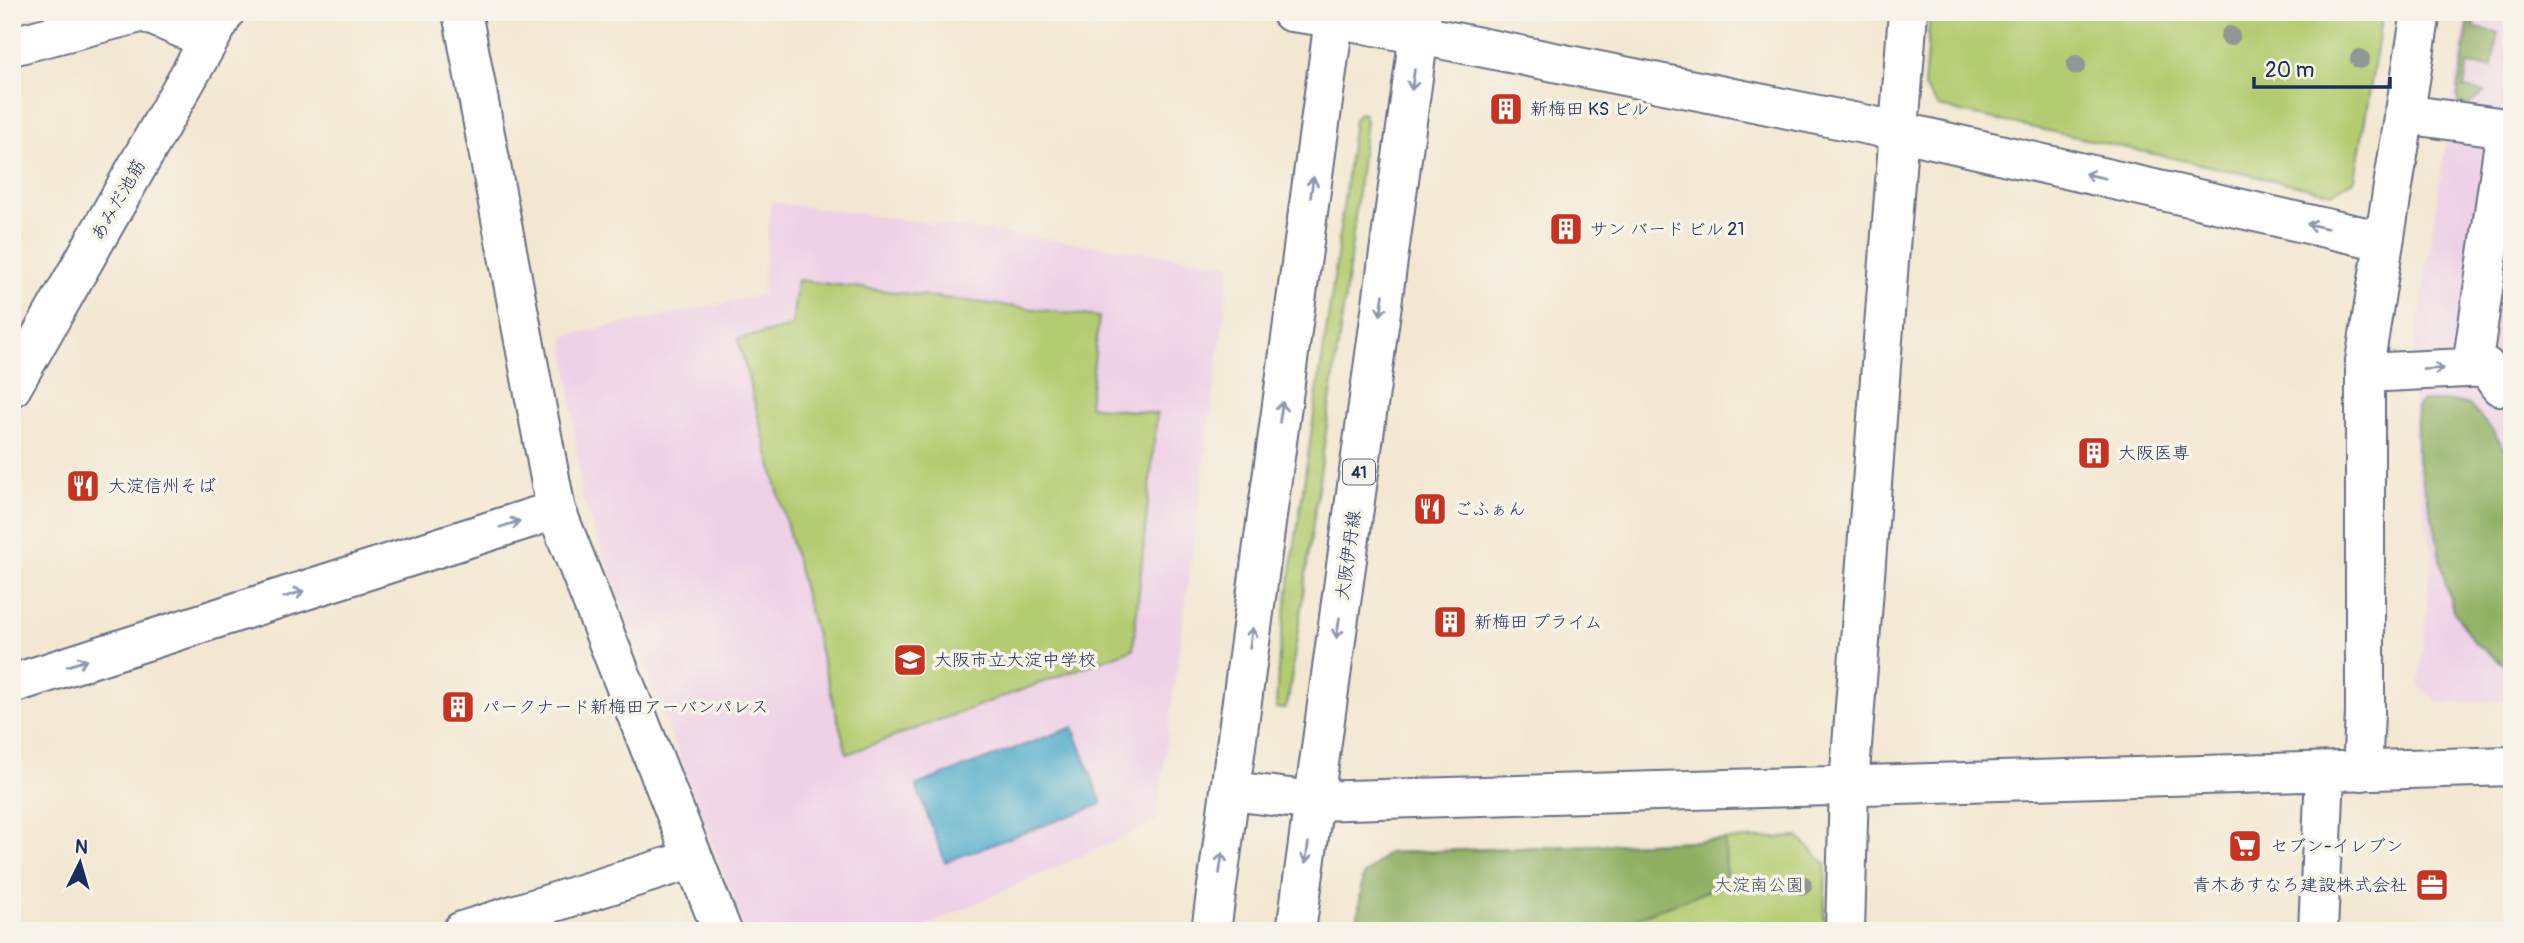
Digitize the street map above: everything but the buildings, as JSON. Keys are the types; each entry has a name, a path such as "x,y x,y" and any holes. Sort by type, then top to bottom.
{"street":[{"path":"12,46 144,12 217,26"},
{"path":"462,12 556,510 722,931"},
{"path":"1291,12 1420,23 2383,242"},
{"path":"1845,931 1849,785 1908,12"},
{"path":"2318,931 2344,772 2365,714 2365,361 2421,12"},
{"path":"1211,931 1336,14"},
{"name":"大阪伊丹線","path":"1296,931 1420,23"},
{"name":"あみだ池筋","path":"12,387 217,26"},
{"path":"2365,373 2486,376 2506,128 2404,114"},
{"path":"12,684 556,510"},
{"path":"1231,791 1314,801 2512,766"},
{"path":"462,931 693,859"}],"shaded area":[{"path":"2466,12 2512,12 2512,701 2439,703 2419,686 2432,553 2414,461 2412,363"},
{"name":"大阪市立大淀中学校","path":"771,202 1231,264 1156,822 915,931 745,931 582,498 564,336 762,295"}],"green space":[{"path":"1930,12 2383,12 2355,179 2332,193 1939,107 1924,87"},
{"path":"2470,12 2475,12 2474,28 2498,32 2492,67 2468,64 2464,88 2485,92 2469,105 2460,104 2457,98"},
{"path":"1359,113 1364,114 1366,121 1349,268 1288,701 1285,709 1276,708 1279,654 1336,264 1354,119"},
{"path":"797,280 1099,317 1089,406 1157,414 1133,649 847,754 738,339 792,327"},
{"path":"2423,401 2469,405 2492,430 2512,459 2512,670 2474,642 2453,610 2417,460 2417,408"},
{"name":"大淀南公園","path":"1798,837 1826,864 1824,931 1356,931 1363,876 1388,853"},
{"name":"大淀南公園","path":"1725,840 1726,884 1602,931 1356,931 1363,876 1388,853"}],"water":[{"path":"1073,727 1102,804 945,862 916,785"}],"place":[{"name":"新梅田 KS ビル","path":"1506,109"},
{"name":"サン バード ビル 21","path":"1566,229"},
{"name":"大阪医専","path":"2094,453"},
{"name":"大淀信州そば","path":"83,486"},
{"name":"ごふぁん","path":"1430,509"},
{"name":"新梅田 プライム","path":"1450,622"},
{"name":"大阪市立大淀中学校","path":"910,660"},
{"name":"パークナード新梅田アーバンパレス","path":"458,707"},
{"name":"セブン-イレブン","path":"2245,846"},
{"name":"青木あすなろ建設株式会社","path":"2432,885"}]}
